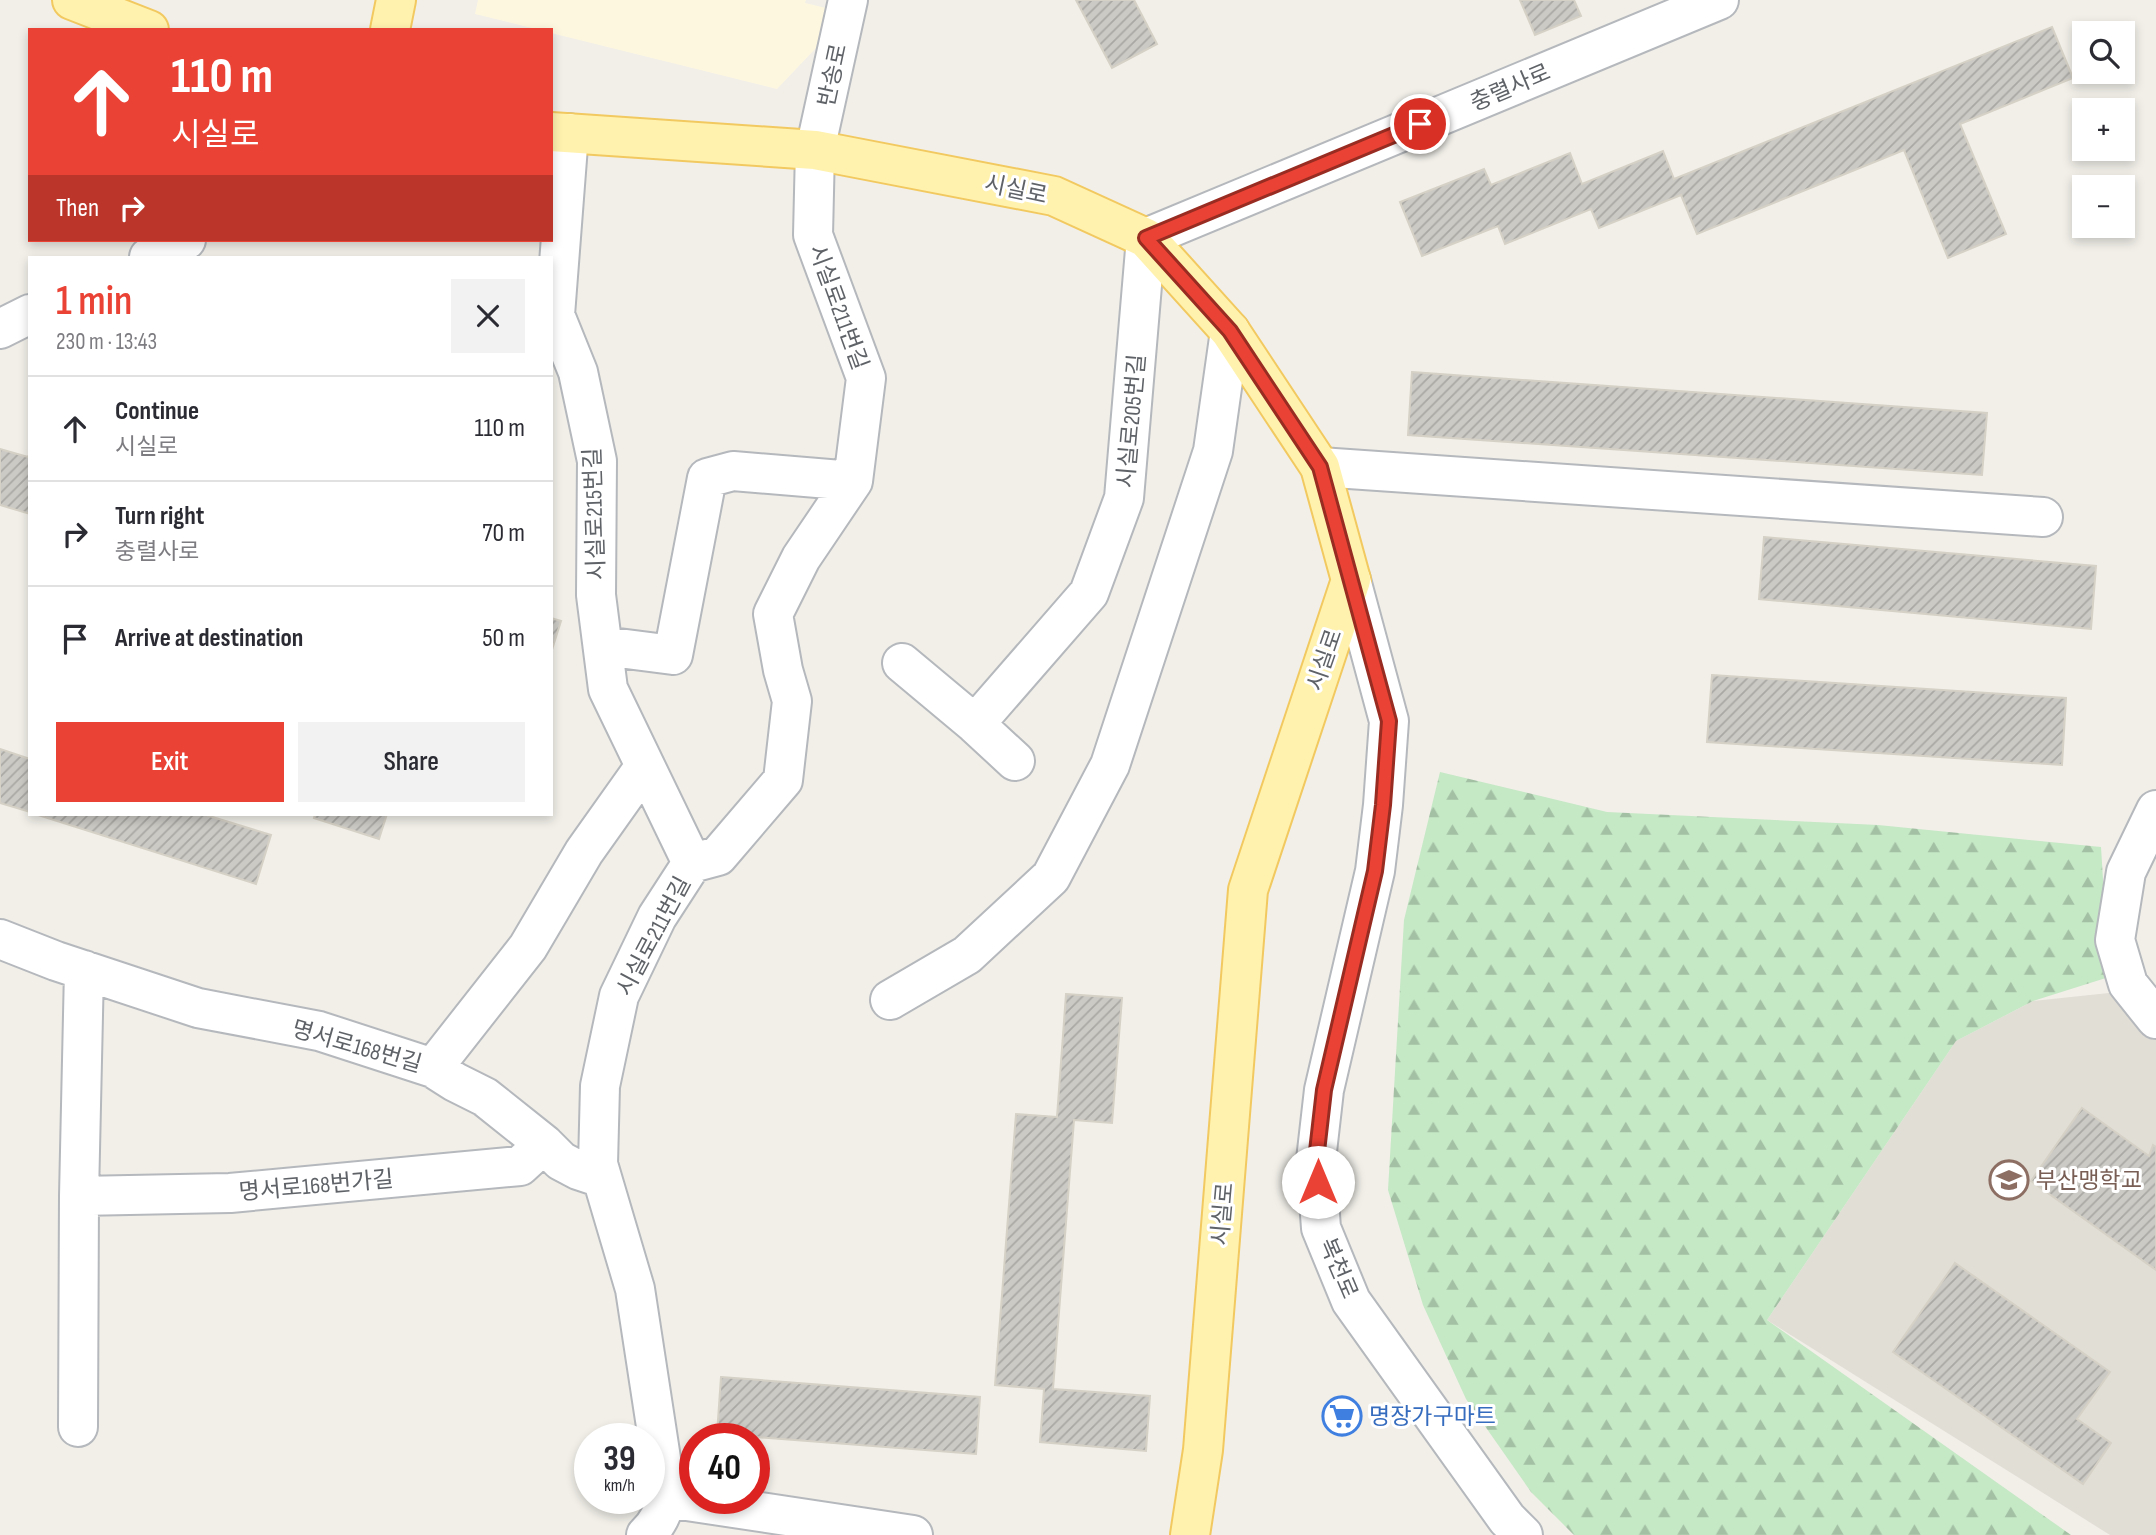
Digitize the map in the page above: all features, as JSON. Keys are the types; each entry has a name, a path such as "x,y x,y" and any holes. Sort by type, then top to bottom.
{"main road":[{"path":"72,0 144,28"},
{"path":"390,28 396,0"},
{"name":"시실로","path":"560,132 815,150 1054,196 1146,238 1230,331 1320,467 1352,580 1248,890 1202,1450 1190,1535"}],"street":[{"name":"반송로","path":"815,150 848,0"},
{"name":"충렬사로","path":"1146,238 1719,0"},
{"name":"시실로215번길","path":"560,132 555,315 578,372 597,461 596,595 608,689 692,863"},
{"name":"시실로211번길","path":"667,1499 635,1289 598,1164 600,1086 619,996 657,918 692,863 718,856 783,780 792,701 783,670 773,614 801,558 853,481 866,378 813,235 815,150"},
{"name":"시실로205번길","path":"975,724 1088,593 1124,498 1146,238"},
{"path":"151,256 182,242"},
{"path":"0,329 28,315"},
{"path":"890,1000 967,955 1051,877 1110,765 1213,451 1230,331"},
{"path":"1320,467 2043,517"},
{"path":"603,646 673,655 707,478 733,471 853,481"},
{"name":"복천로","path":"1352,580 1389,721 1375,871 1324,1090 1316,1160 1321,1228 1351,1301 1507,1519 1523,1535"},
{"path":"902,663 1015,761"},
{"path":"433,1068 528,947 584,852 645,766"},
{"path":"2156,810 2126,872 2115,940 2128,984 2156,1019"},
{"name":"명서로168번길","path":"0,939 198,1008 319,1031 433,1068 485,1097 561,1161 602,1178"},
{"path":"78,1427 84,970"},
{"name":"명서로168번가길","path":"79,1196 230,1193 520,1166 544,1144"},
{"path":"646,1535 661,1516 667,1499 913,1535"}],"shaded area":[{"path":"478,0 806,0 805,3 826,8 816,48 777,89 553,33 553,28 532,28 475,14"},
{"name":"부산맹학교","path":"2156,988 2156,1535 2110,1535 1767,1320 1956,1041 2033,1001"}],"green space":[{"path":"1440,772 1607,812 1878,825 2101,847 2109,977 2033,1001 1956,1041 1767,1320 2071,1535 1574,1535 1531,1492 1466,1399 1423,1305 1388,1190 1404,920"}],"building":[{"path":"1076,0 1134,0 1157,44 1112,68"},
{"path":"1520,0 1574,0 1581,16 1535,35"},
{"path":"2052,27 2072,76 2072,78 1960,124 2006,234 1948,258 1904,150 1697,234 1681,195 1599,228 1591,209 1505,244 1498,226 1422,256 1400,202 1484,169 1491,185 1570,153 1582,184 1663,151 1674,179"},
{"path":"1412,372 1987,413 1982,475 1408,435"},
{"path":"0,449 28,457 28,513 0,505"},
{"path":"1764,537 2096,566 2091,629 1759,599"},
{"path":"553,619 561,621 553,647"},
{"path":"1712,675 2066,698 2062,765 1707,742"},
{"path":"0,749 28,758 28,811 0,803"},
{"path":"41,816 209,816 271,835 256,884"},
{"path":"314,816 386,816 379,839"},
{"path":"1066,994 1122,998 1112,1123 1074,1120 1053,1389 1150,1396 1146,1451 1040,1442 1044,1389 995,1385 1016,1114 1057,1117"},
{"path":"2082,1108 2149,1156 2153,1145 2156,1147 2156,1270 2031,1181"},
{"path":"1955,1263 2110,1372 2077,1419 2111,1443 2083,1484 1893,1352"},
{"path":"721,1377 980,1397 976,1454 770,1438 770,1423 718,1423"}],"place":[{"name":"부산맹학교","path":"2009,1180"},
{"name":"명장가구마트","path":"1342,1416"}],"route":[{"path":"1318,1182 1316,1160 1324,1090 1375,871 1389,721 1320,467 1230,331 1146,238 1420,124"}]}
